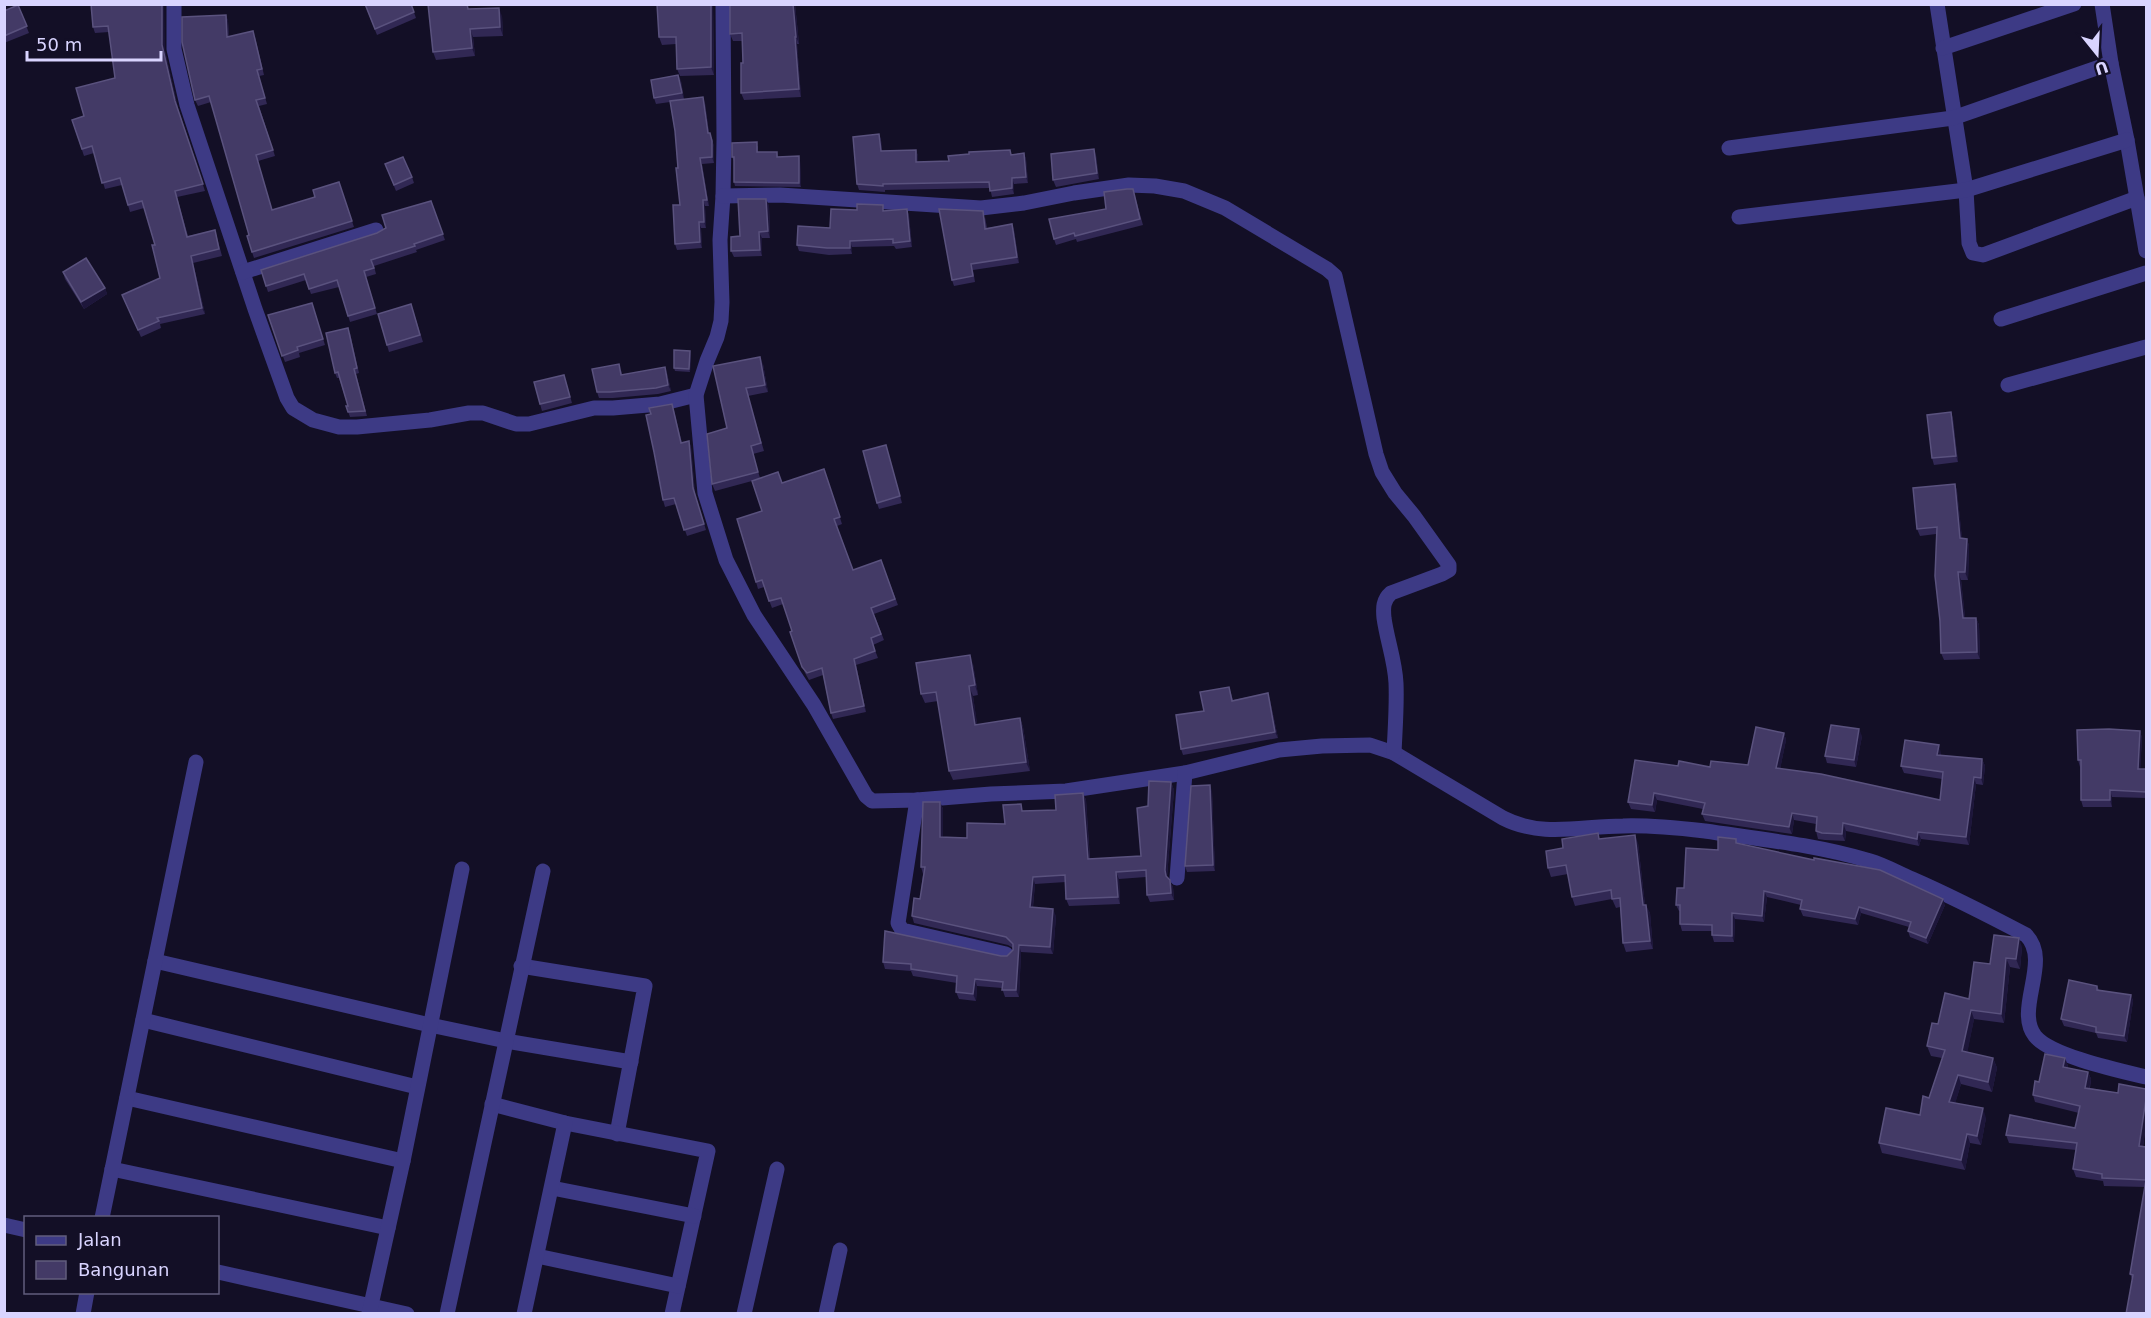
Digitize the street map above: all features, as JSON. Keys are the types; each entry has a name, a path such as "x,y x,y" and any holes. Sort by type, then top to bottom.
{"street":[{"path":"174,4 174,49 181,83 243,272 287,398 293,408 326,424 357,427 408,423 469,412 483,413 516,424 529,424 594,408 660,404 696,395"},
{"path":"723,4 723,196 720,240 723,302 721,321 696,395 707,502 726,560 754,615 814,705 866,796 872,801 1066,791 1185,774 1279,750 1370,745 1394,753 1503,818 1531,829 1652,826 1704,831 1848,856 1872,862 1896,872 1978,909 2026,935 2032,941 2036,963 2029,1012 2035,1036 2047,1045 2070,1055 2146,1077"},
{"path":"1937,4 1966,190 1970,243 1973,253 1983,255 2136,198"},
{"path":"1943,48 2074,4"},
{"path":"2102,4 2146,251"},
{"path":"1729,148 1953,118 2111,63"},
{"path":"1738,217 1966,190 2127,140"},
{"path":"723,196 791,196 981,208 1006,206 1129,185 1155,186 1184,191 1225,208 1327,269 1335,276 1382,472 1449,565 1449,570 1442,574 1391,593 1386,597 1384,603 1384,619 1392,651 1396,683 1394,753"},
{"path":"243,272 376,230"},
{"path":"2001,319 2146,273"},
{"path":"2008,385 2146,347"},
{"path":"102,1216 196,762"},
{"path":"1177,878 1185,774"},
{"path":"917,800 897,923 902,930 1006,954"},
{"path":"370,1310 403,1161 462,869"},
{"path":"447,1314 543,871"},
{"path":"155,961 430,1025 506,1041 630,1062"},
{"path":"521,966 645,986 617,1134"},
{"path":"143,1020 417,1087"},
{"path":"127,1098 403,1161"},
{"path":"492,1104 565,1123 708,1151 672,1314"},
{"path":"524,1314 565,1123"},
{"path":"112,1169 388,1228"},
{"path":"744,1314 777,1169"},
{"path":"552,1188 694,1216"},
{"path":"4,1226 24,1230"},
{"path":"826,1314 840,1250"},
{"path":"537,1256 678,1286"},
{"path":"219,1272 370,1310 407,1314"},
{"path":"83,1314 87,1294"}],"building":[{"path":"91,4 162,4 162,45 175,101 203,184 175,191 187,237 215,230 219,249 191,256 202,308 157,318 159,321 138,330 122,295 160,278 152,245 155,245 142,201 128,205 120,178 102,183 92,146 82,149 72,120 84,116 76,88 115,78 108,26 93,27"},
{"path":"365,4 411,4 414,12 375,29"},
{"path":"428,4 467,4 468,9 499,8 500,27 470,29 472,48 433,52"},
{"path":"657,4 711,4 711,67 677,69 676,37 659,37"},
{"path":"730,4 793,4 799,89 741,93 742,33 730,34"},
{"path":"18,5 27,26 4,36 4,11"},
{"path":"226,15 227,37 253,31 262,69 257,70 265,98 256,100 273,150 256,155 272,210 315,197 313,190 339,182 352,221 252,252 209,96 195,100 182,42 182,17"},
{"path":"678,75 682,93 654,98 651,80"},
{"path":"703,97 708,133 712,141 712,157 700,158 707,200 703,200 704,222 699,222 700,242 675,244 673,205 680,205 675,131 670,101"},
{"path":"879,134 881,151 916,150 916,162 949,161 948,156 969,154 969,152 1010,150 1011,155 1024,153 1026,177 1012,178 1012,188 990,191 989,182 883,184 883,186 857,184 853,137"},
{"path":"757,142 757,152 777,152 777,157 799,156 799,183 734,182 732,143"},
{"path":"1094,149 1097,173 1053,180 1051,154"},
{"path":"403,157 412,177 394,185 385,164"},
{"path":"1133,189 1140,219 1075,236 1074,233 1054,239 1049,219 1106,209 1104,192"},
{"path":"738,199 766,199 768,231 759,232 760,250 731,251 731,237 740,236"},
{"path":"431,201 443,234 371,260 374,268 364,271 375,308 348,316 337,280 309,289 304,274 266,286 261,270 377,233 386,228 382,215"},
{"path":"857,204 883,205 883,211 907,209 910,241 893,243 893,239 850,241 850,248 797,245 798,226 830,228 831,209 857,210"},
{"path":"939,209 983,211 985,229 1012,224 1017,257 971,264 973,276 952,280"},
{"path":"86,258 105,288 81,302 63,272"},
{"path":"312,303 323,339 297,347 298,350 282,356 268,315"},
{"path":"411,304 420,335 387,345 378,314"},
{"path":"348,328 357,368 354,369 365,411 348,412 338,372 335,373 326,333"},
{"path":"674,350 690,351 689,369 674,368"},
{"path":"760,357 765,385 746,388 761,443 751,446 758,472 712,484 707,434 727,428 713,366"},
{"path":"619,364 621,375 665,367 668,385 656,388 597,392 592,369"},
{"path":"564,375 570,397 540,404 534,382"},
{"path":"672,404 681,443 689,441 693,488 704,524 684,530 674,498 663,500 646,415 651,414 649,408"},
{"path":"1951,412 1956,456 1932,458 1927,415"},
{"path":"886,445 900,496 877,503 863,451"},
{"path":"824,469 840,517 834,519 853,570 881,560 895,599 871,608 881,634 871,638 875,651 854,659 864,706 831,713 822,668 807,673 802,667 781,598 769,601 762,580 756,582 737,519 762,511 752,481 778,472 782,483"},
{"path":"1955,484 1960,538 1967,539 1965,572 1958,572 1963,618 1976,618 1977,652 1941,653 1935,576 1937,527 1917,529 1913,488"},
{"path":"970,655 975,685 969,686 975,725 1020,718 1026,762 949,771 936,692 921,694 916,663"},
{"path":"1229,687 1232,701 1268,693 1275,732 1181,749 1176,715 1204,711 1200,692"},
{"path":"1831,725 1859,729 1854,760 1825,756"},
{"path":"1756,727 1784,733 1776,768 1821,774 1940,800 1943,772 1901,766 1905,740 1939,745 1937,755 1982,759 1981,778 1974,777 1966,837 1918,832 1917,839 1843,823 1842,834 1822,833 1816,831 1817,817 1792,813 1789,827 1702,814 1705,803 1654,793 1652,805 1628,802 1635,760 1678,766 1679,761 1710,767 1711,761 1748,765"},
{"path":"2077,730 2140,731 2138,769 2146,769 2146,792 2110,790 2110,800 2081,800 2081,760 2078,760"},
{"path":"1149,781 1171,782 1165,870 1170,880 1171,893 1147,895 1146,870 1116,872 1118,897 1066,899 1065,875 1033,877 1030,907 1053,909 1050,947 1019,945 1016,990 1002,990 1003,982 975,979 973,994 956,992 957,976 911,969 911,964 883,962 885,931 1001,956 1007,956 1013,950 1013,944 1006,937 912,916 914,898 920,899 925,867 921,867 923,802 940,802 940,837 967,838 967,823 1005,824 1003,805 1021,804 1022,811 1056,810 1055,795 1083,793 1088,859 1141,856 1137,808 1148,806"},
{"path":"1210,785 1213,865 1185,866 1191,786"},
{"path":"1598,833 1599,839 1635,835 1643,905 1646,905 1650,941 1623,943 1620,898 1612,899 1611,890 1572,897 1566,865 1548,868 1546,851 1563,848 1562,839"},
{"path":"1718,837 1736,839 1736,843 1814,860 1814,858 1880,870 1943,899 1926,938 1908,931 1911,922 1859,907 1855,919 1800,909 1802,900 1764,891 1762,916 1732,913 1732,936 1712,935 1712,925 1680,924 1680,905 1676,905 1677,888 1684,888 1686,848 1718,850"},
{"path":"1994,935 2019,938 2016,959 2006,958 2001,1014 1971,1010 1962,1051 1993,1058 1988,1082 1958,1075 1949,1102 1983,1108 1977,1136 1967,1134 1961,1160 1879,1143 1886,1108 1920,1115 1923,1096 1929,1098 1945,1050 1927,1046 1932,1023 1938,1024 1945,993 1969,999 1974,962 1990,964"},
{"path":"2069,980 2097,986 2097,990 2131,995 2124,1036 2096,1032 2096,1027 2061,1019"},
{"path":"2045,1054 2065,1058 2063,1067 2088,1072 2085,1088 2118,1093 2119,1084 2146,1089 2139,1146 2146,1147 2146,1180 2102,1178 2102,1174 2073,1169 2077,1143 2006,1135 2010,1115 2075,1128 2080,1106 2033,1095 2035,1081 2039,1082"},
{"path":"2146,1180 2146,1314 2126,1314 2133,1275 2130,1274"}]}
